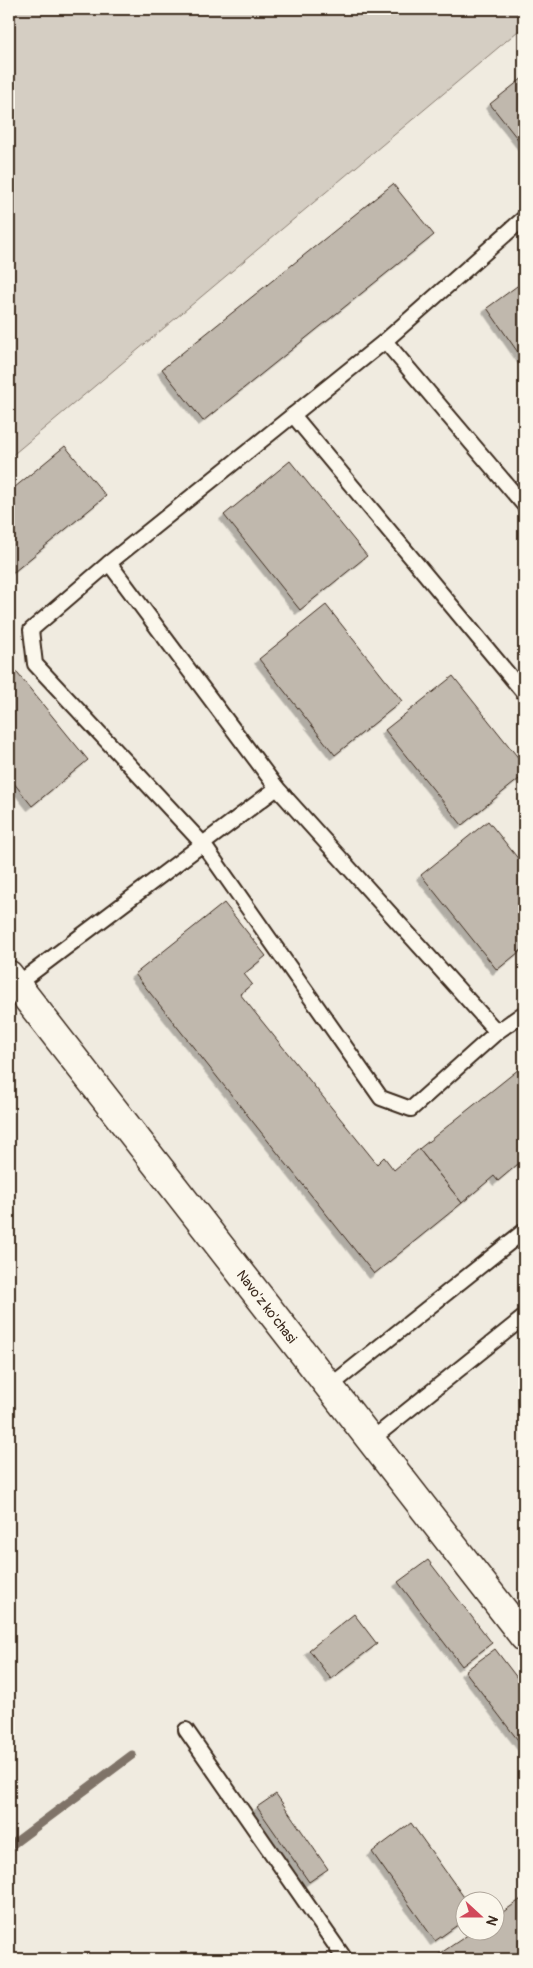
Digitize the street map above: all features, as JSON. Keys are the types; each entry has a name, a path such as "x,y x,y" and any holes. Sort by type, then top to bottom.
{"street":[{"name":"Navo'z ko'chasi","path":"12,980 524,1637"}],"lane":[{"path":"524,218 385,341 109,562 30,630 35,664 203,844 381,1098 411,1109 497,1032 524,1013"},
{"path":"385,341 524,505"},
{"path":"293,415 524,693"},
{"path":"109,562 277,788 497,1032"},
{"path":"12,980 203,844 277,788"},
{"path":"329,1387 524,1231"},
{"path":"371,1440 524,1317"},
{"path":"186,1730 345,1959"}],"shaded area":[{"path":"9,9 524,9 524,26 9,458"}],"building":[{"path":"524,77 524,147 490,104"},
{"path":"393,184 434,235 203,421 162,369"},
{"path":"524,281 524,361 487,308"},
{"path":"65,446 106,496 9,576 9,492"},
{"path":"290,461 367,556 300,610 224,515"},
{"path":"326,605 402,701 335,755 259,659"},
{"path":"9,663 88,760 32,806 9,777"},
{"path":"453,676 524,765 524,775 462,825 385,730"},
{"path":"488,821 524,866 524,948 497,970 421,875"},
{"path":"224,903 266,956 244,974 252,984 240,994 377,1164 384,1157 394,1170 419,1149 462,1203 374,1274 135,974"},
{"path":"524,1065 524,1159 498,1181 494,1176 462,1203 419,1149"},
{"path":"428,1560 492,1643 462,1666 398,1582"},
{"path":"354,1614 377,1644 331,1679 309,1650"},
{"path":"495,1649 524,1687 524,1748 465,1671"},
{"path":"276,1794 328,1869 309,1882 257,1807"},
{"path":"411,1823 459,1890 456,1890 456,1926 435,1941 372,1852"},
{"path":"524,1897 524,1959 432,1959 460,1940 506,1940 506,1910"}],"waterway":[{"path":"9,1847 132,1755"}]}
